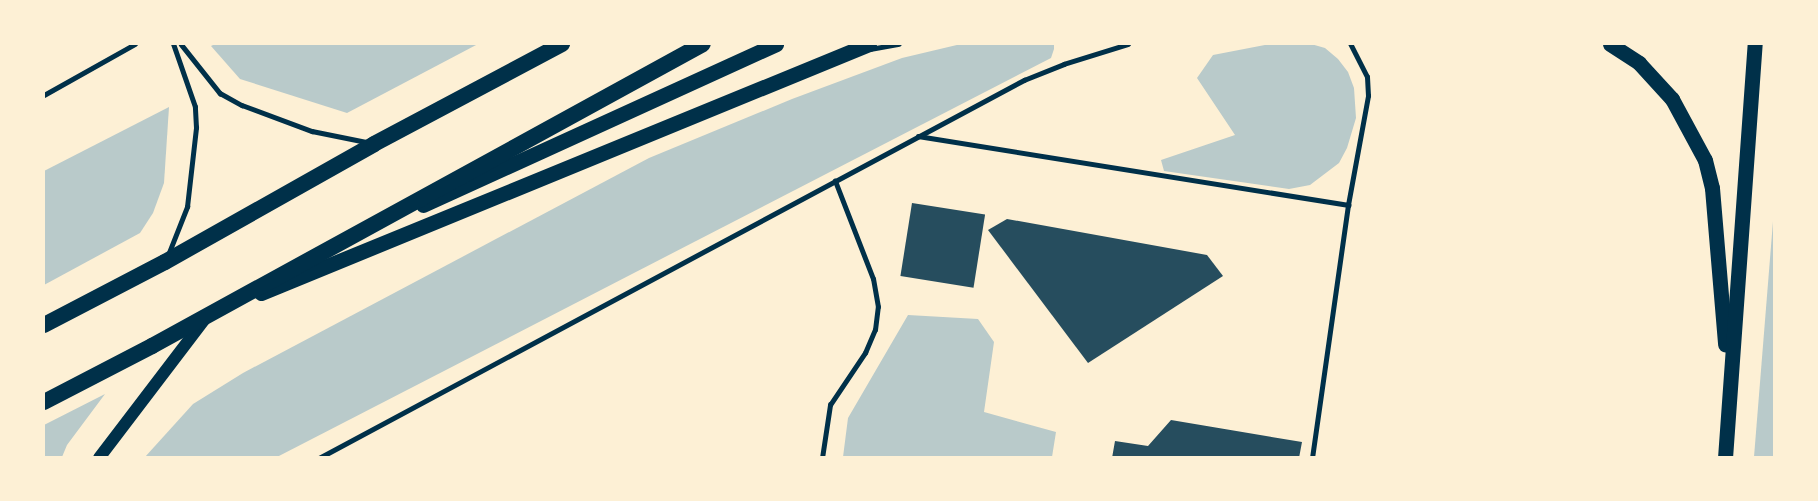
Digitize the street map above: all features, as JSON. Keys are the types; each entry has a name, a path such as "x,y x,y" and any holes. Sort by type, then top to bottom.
{"highway":[{"path":"44,325 165,262 374,144 562,44"},
{"path":"44,402 208,315 703,44"}],"main road":[{"path":"320,253 776,44"},
{"path":"99,458 208,315 869,44"},
{"path":"1610,44 1639,63 1672,99 1705,160 1713,188 1729,391"},
{"path":"1725,458 1755,44"}],"lane":[{"path":"44,95 135,44"},
{"path":"165,262 187,207 196,128 195,107 173,44"},
{"path":"181,44 220,93 242,105 312,131 374,144"},
{"path":"846,53 899,44"},
{"path":"319,458 1024,80 1064,64 1128,44"},
{"path":"1312,458 1348,205 1368,96 1367,77 1350,44"},
{"path":"918,136 1348,205"},
{"path":"822,458 830,405 865,353 874,330 878,307 873,279 835,181"}],"shaded area":[{"path":"215,44 478,44 347,113 240,79 211,46"},
{"path":"961,44 1054,44 1054,49 1051,58 277,457 145,457 193,404 243,373 649,158 792,99 902,58"},
{"path":"1270,44 1311,44 1325,48 1348,72 1354,88 1356,118 1347,148 1339,163 1310,185 1289,189 1164,171 1161,160 1235,135 1197,78 1213,55"},
{"path":"169,107 164,183 153,213 140,233 44,285 44,171"},
{"path":"1774,209 1774,457 1754,457"},
{"path":"908,315 978,319 994,342 984,412 1056,432 1052,457 843,457 848,418"},
{"path":"105,394 67,445 62,457 44,457 44,425"}],"building":[{"path":"912,203 985,215 974,288 900,276"},
{"path":"1007,219 1207,255 1223,276 1088,363 988,230"},
{"path":"1171,420 1302,442 1299,458 1112,458 1115,441 1148,446"}]}
